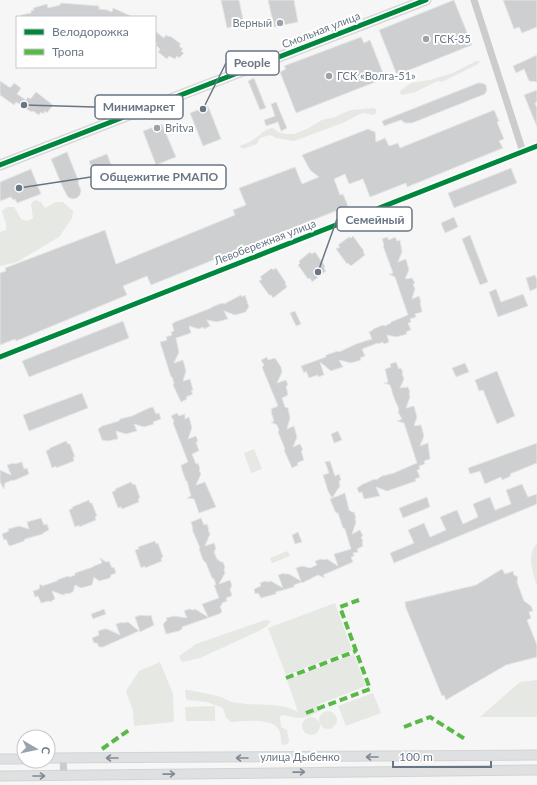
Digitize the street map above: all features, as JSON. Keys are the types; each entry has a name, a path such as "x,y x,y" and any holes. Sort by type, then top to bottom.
{"main road":[{"name":"Смольная улица","path":"0,165 426,0"},
{"name":"улица Дыбенко","path":"56,758 537,755"},
{"path":"0,759 16,759"},
{"name":"улица Дыбенко","path":"0,776 537,770"}],"street":[{"path":"474,0 523,152"},
{"name":"Левобережная улица","path":"0,357 537,146"},
{"path":"63,758 64,776"}],"shaded area":[{"path":"476,61 480,61 478,64 442,82 438,81 415,92 401,95 400,91 411,83 430,80 453,73"},
{"path":"374,108 376,113 373,115 363,113 345,122 294,141 276,138 270,135 260,138 257,144 243,149 239,146 250,142 264,131 273,128 278,132 285,134 294,134 307,129 322,120 335,117 351,110"},
{"path":"35,200 41,202 45,208 56,202 63,202 73,211 72,218 59,237 17,262 0,266 0,232 6,230 6,224 2,211 7,207 14,207 21,219 27,221 33,218 31,204"},
{"path":"254,449 262,469 251,473 244,453"},
{"path":"537,543 537,586 532,570 531,558"},
{"path":"288,551 290,556 272,563 270,558"},
{"path":"335,603 352,650 286,675 268,628"},
{"path":"265,620 271,621 267,626 259,631 200,658 182,662 179,656 196,644"},
{"path":"354,654 366,686 299,712 318,705 322,708 312,715 298,718 282,715 280,717 281,727 287,730 289,741 288,744 284,745 281,743 281,735 279,730 271,723 264,721 231,722 226,718 223,708 207,702 187,700 186,698 185,690 191,690 220,697 232,702 283,706 298,712 287,680"},
{"path":"160,662 173,694 174,722 134,726 133,711 126,691 139,671"},
{"path":"537,680 537,717 480,717 520,682"},
{"path":"373,693 381,713 346,726 338,706"},
{"path":"215,706 215,721 186,721 185,707"},
{"path":"328,711 334,714 337,720 334,726 328,729 322,726 319,720 322,714"},
{"path":"311,717 317,720 320,726 317,732 311,735 305,732 302,726 305,720"}],"building":[{"path":"221,0 239,0 244,24 227,28"},
{"path":"268,0 294,0 298,22 274,27"},
{"name":"ГСК-35","path":"454,0 472,45 397,75 379,30"},
{"path":"503,0 537,0 537,27 522,33 519,27 514,29"},
{"path":"61,3 99,6 99,9 112,12 113,8 131,16 21,16 31,13 31,11 34,10 33,8 47,4 48,8 60,5"},
{"path":"156,32 164,38 166,35 169,37 170,36 181,44 179,46 183,49 181,51 184,53 179,58 177,56 175,59 169,56 167,59 158,52 160,49 156,45"},
{"name":"ГСК «Волга-51»","path":"361,37 364,43 370,40 383,73 376,76 378,81 296,113 280,72 286,69 284,66"},
{"path":"537,55 537,82 529,81 524,69 516,73 513,66"},
{"path":"254,78 266,108 260,110 248,81"},
{"path":"0,81 9,87 11,87 14,83 21,88 17,94 26,100 28,97 30,99 36,92 53,105 47,113 45,111 43,114 41,112 39,115 16,102 14,105 0,95"},
{"path":"478,83 486,85 487,90 485,94 412,123 405,123 401,120 384,126 382,121"},
{"path":"537,90 537,102 535,103 537,108 537,127 524,95"},
{"path":"276,102 287,128 281,131 278,122 266,126 264,120 275,116 271,104"},
{"path":"208,106 221,139 203,146 190,113"},
{"path":"494,110 504,139 499,141 503,148 407,187 406,183 370,197 363,179 349,184 345,174 334,179 340,195 343,194 348,206 151,285 147,276 123,286 127,295 16,341 15,339 0,345 0,273 6,271 5,268 105,230 116,264 235,215 233,210 246,205 239,188 295,167 302,184 319,177 310,170 302,155 368,129 375,132 376,142 385,138 389,146 398,143 400,148"},
{"path":"162,124 176,157 156,165 143,131"},
{"path":"67,152 81,190 80,195 77,198 72,199 68,197 63,188 51,159"},
{"path":"107,154 118,183 100,190 89,161"},
{"path":"511,168 517,183 454,208 448,193"},
{"path":"31,169 41,194 17,203 15,199 13,200 11,197 0,201 0,182"},
{"path":"454,217 458,227 445,233 441,223"},
{"path":"470,235 488,282 480,285 462,239"},
{"path":"353,236 364,251 363,252 365,255 351,266 348,263 347,264 336,249 340,247 338,245 349,237 351,238"},
{"path":"387,237 389,240 395,237 397,241 400,240 402,252 398,262 406,259 409,270 405,279 412,278 415,283 413,284 415,289 412,299 419,296 422,312 415,314 416,317 410,319 411,322 408,323 411,330 406,332 407,334 396,337 387,335 389,342 384,344 383,342 378,343 362,349 365,356 360,358 361,360 351,363 339,360 343,367 331,371 320,362 324,375 309,378 306,371 304,373 301,366 326,357 326,355 339,352 356,344 372,339 369,332 373,329 383,325 385,326 408,315 395,277 389,274 393,273 383,246 382,239"},
{"path":"310,252 312,254 315,252 325,266 324,268 326,271 312,282 298,265 300,263 299,261"},
{"path":"272,268 273,270 276,268 287,287 273,298 259,281 262,279 260,277"},
{"path":"535,275 537,280 537,288 530,291 526,278"},
{"path":"496,289 501,302 523,294 528,306 498,317 489,292"},
{"path":"241,295 242,297 245,295 249,307 246,312 235,315 224,311 228,319 217,322 207,320 210,326 204,329 203,327 199,329 189,326 191,333 176,338 179,352 174,363 183,360 186,371 183,381 190,379 193,390 191,391 193,394 186,397 187,399 181,402 173,385 174,383 160,342 167,340 166,337 172,335 171,332 174,331 172,324 175,322 222,303 224,304"},
{"path":"295,311 301,324 296,326 290,313"},
{"path":"123,321 129,338 29,377 22,361"},
{"path":"267,357 268,360 275,358 281,367 282,372 277,383 286,380 288,385 286,386 288,395 282,398 285,407 288,408 290,418 287,429 294,426 297,437 293,447 300,444 303,450 301,451 304,460 297,463 298,465 292,468 284,450 285,449 278,432 279,430 277,425 271,422 274,421 271,409 278,406 262,367 264,365 261,360"},
{"path":"396,362 399,369 401,368 404,379 400,388 408,387 410,392 410,397 406,408 414,406 417,417 414,426 421,425 424,436 420,446 428,443 430,459 424,461 425,464 419,466 420,469 417,470 420,477 415,479 416,481 387,491 376,487 380,496 364,499 362,492 359,493 357,488 382,476 394,473 417,463 404,423 397,421 402,419 398,412 399,410 390,385 384,383 388,382 385,369 391,367 390,364"},
{"path":"465,363 469,372 456,377 452,368"},
{"path":"497,371 515,416 497,424 483,390 479,391 475,380"},
{"path":"82,393 88,408 29,431 23,415"},
{"path":"153,407 156,414 159,413 161,419 153,422 154,424 144,427 134,424 137,431 126,434 116,431 118,439 107,441 102,440 98,429 102,426 119,421 120,419 132,416"},
{"path":"177,413 179,416 185,414 185,419 189,417 192,428 188,439 196,436 198,441 196,442 199,451 192,454 196,464 198,463 201,474 196,485 205,482 216,507 199,513 194,499 187,498 191,496 181,465 188,462 171,416"},
{"path":"338,431 342,440 334,443 331,434"},
{"path":"66,441 70,444 75,457 73,457 74,461 56,468 56,466 52,468 46,451"},
{"path":"537,443 537,463 510,474 511,476 502,480 501,477 485,484 480,471 470,474 468,468"},
{"path":"330,461 335,476 339,474 341,480 339,481 340,486 332,498 323,475 329,473 325,462"},
{"path":"22,462 24,469 27,468 29,474 5,483 4,489 0,482 0,470 11,475 7,465"},
{"path":"131,482 133,485 135,484 137,489 140,498 138,499 139,502 122,509 121,507 118,508 112,492 116,490 115,489"},
{"path":"522,484 528,497 537,494 537,504 394,563 390,553 414,543 408,530 424,523 430,537 446,530 440,517 457,510 463,524 478,517 473,504 490,497 495,510 511,504 506,490"},
{"path":"345,493 349,510 354,512 356,518 352,534 360,530 363,536 361,537 363,546 357,549 358,552 353,553 354,556 351,557 353,562 323,575 325,578 318,575 302,583 294,585 294,587 276,592 276,594 261,598 258,593 255,594 254,589 261,586 260,583 265,581 271,581 283,588 278,575 284,573 289,574 301,581 296,568 302,566 310,568 317,565 315,561 327,559 338,566 334,554 351,549 345,529 343,528 338,513 336,513 330,499"},
{"path":"427,497 430,507 403,518 399,508"},
{"path":"89,500 90,503 92,503 97,516 95,517 96,520 79,527 79,525 75,527 69,510 73,508 72,507"},
{"path":"41,518 44,525 47,524 49,530 43,534 25,539 24,541 9,546 6,539 4,540 2,534 9,531 8,529 19,526 29,529 27,522"},
{"path":"201,518 204,525 207,524 210,534 205,546 214,543 216,548 214,552 217,559 223,562 225,567 225,573 219,584 230,580 232,586 230,589 232,596 226,598 227,601 222,603 220,606 222,612 219,614 182,627 179,631 166,634 163,624 167,620 166,618 174,616 187,618 184,611 189,609 195,609 208,617 202,604 219,598 214,585 216,585 214,579 212,578 206,563 203,560 192,529 191,522"},
{"path":"298,532 302,542 295,544 292,535"},
{"path":"155,541 156,544 158,543 163,557 161,558 162,561 145,568 145,566 141,568 135,550 139,549 138,547"},
{"path":"100,558 106,562 109,561 112,568 114,567 116,573 111,575 110,578 99,581 94,577 92,585 81,588 75,585 73,592 68,594 63,595 52,591 55,599 50,602 41,603 38,596 35,597 33,591 39,589 40,584 42,586 68,576 70,577 75,575 75,573 102,563"},
{"path":"502,569 505,574 513,571 514,575 518,577 517,582 524,601 531,606 533,611 529,612 531,618 527,620 537,645 537,657 506,665 446,700 444,695 442,696 406,608 405,602 476,585"},
{"path":"104,609 106,614 93,619 91,614"},
{"path":"140,615 151,615 154,625 140,632 135,617"},
{"path":"128,622 139,631 103,647 99,647 97,643 94,643 92,638 99,635 98,631 104,629 120,635 116,624"}],"marked path":[{"path":"306,713 370,689 340,607 359,600"},
{"path":"286,678 356,651"},
{"path":"404,727 430,717 465,739"},
{"path":"102,749 129,730"}],"cycle path":[{"path":"0,165 426,0"},
{"path":"0,357 537,146"}],"place":[{"name":"Верный","path":"280,23"},
{"name":"ГСК-35","path":"426,39"},
{"name":"ГСК «Волга-51»","path":"329,76"},
{"name":"Минимаркет","path":"24,105"},
{"name":"People","path":"203,109"},
{"name":"Britva","path":"157,128"},
{"name":"Общежитие РМАПО","path":"19,188"},
{"name":"Семейный","path":"318,272"}]}
